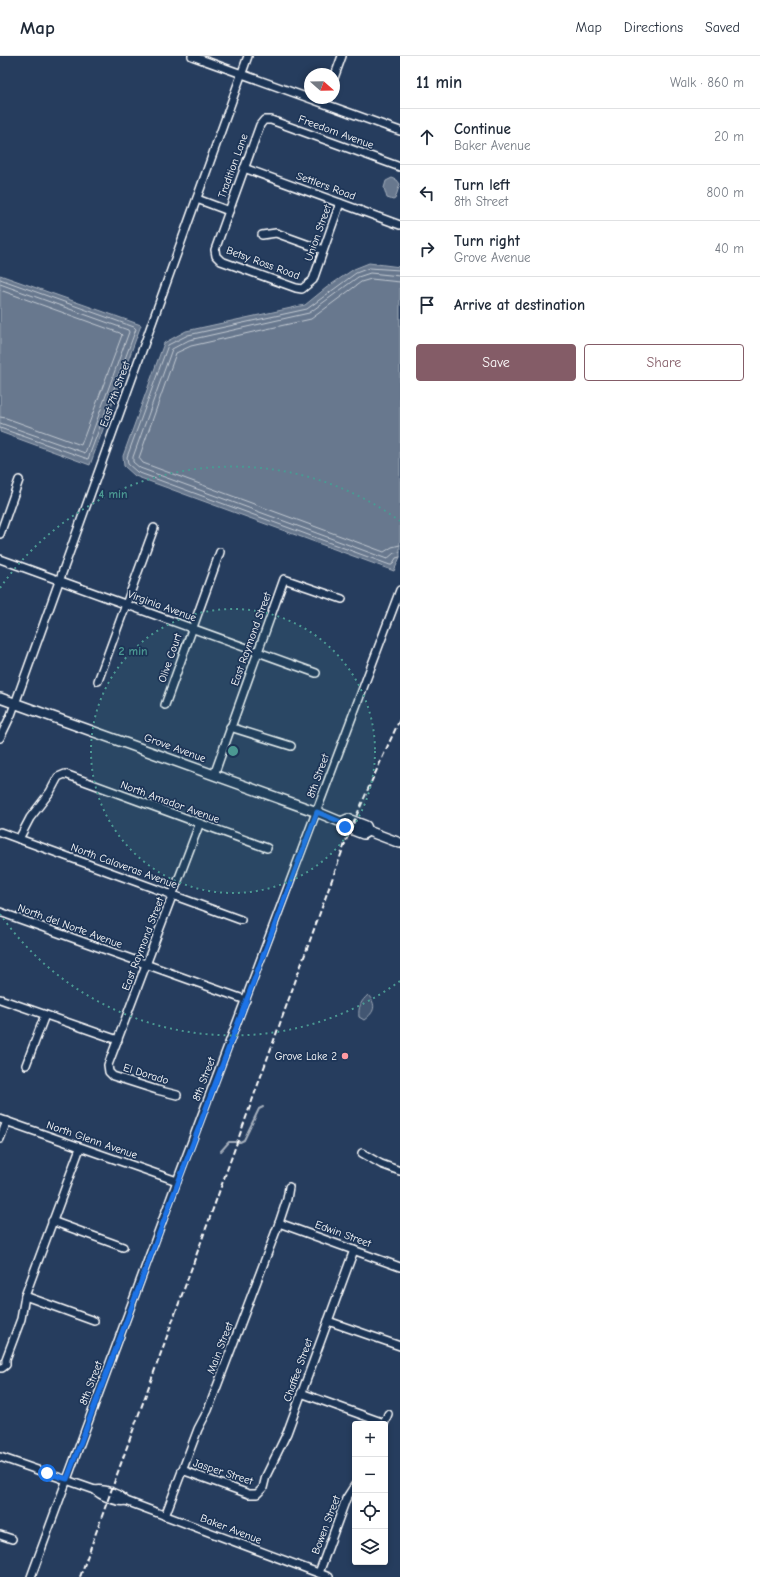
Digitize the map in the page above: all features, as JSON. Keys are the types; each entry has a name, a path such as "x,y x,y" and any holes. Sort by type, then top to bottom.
{"main road":[{"name":"Grove Avenue","path":"0,698 341,822 348,819 366,826 368,831 400,843"}],"street":[{"path":"192,56 304,94"},
{"name":"East 7th Street","path":"0,738 15,703 248,56"},
{"path":"338,68 342,56"},
{"path":"333,104 400,131"},
{"name":"Tradition Lane","path":"197,199 229,211 260,125 264,120"},
{"name":"Freedom Avenue","path":"264,120 271,120 399,164"},
{"name":"Settlers Road","path":"244,168 400,224"},
{"name":"Union Street","path":"302,289 313,280 340,203"},
{"name":"Betsy Ross Road","path":"229,211 215,250 216,256 221,261 302,289"},
{"path":"262,234 276,233 323,250"},
{"path":"0,534 19,480"},
{"path":"98,681 154,528"},
{"name":"Olive Court","path":"165,705 220,552"},
{"name":"Virginia Avenue","path":"0,559 316,673"},
{"name":"East Raymond Street","path":"214,776 230,727 284,578 342,599"},
{"name":"8th Street","path":"32,1577 178,1181 400,590"},
{"path":"230,727 291,746"},
{"name":"North Amador Avenue","path":"19,839 30,818 50,792 58,777 65,774 267,848"},
{"name":"East Raymond Street","path":"109,1072 108,1065 200,824"},
{"name":"North Calaveras Avenue","path":"0,832 242,920"},
{"name":"North del Norte Avenue","path":"0,912 146,966 246,1000"},
{"path":"0,999 118,1040"},
{"path":"26,1065 45,1015"},
{"name":"El Dorado","path":"109,1072 113,1076 178,1095"},
{"path":"0,1139 3,1120"},
{"name":"North Glenn Avenue","path":"3,1120 178,1181"},
{"path":"1,1368 6,1365 6,1359 21,1319 25,1296 80,1148"},
{"path":"362,1153 381,1164 400,1171"},
{"name":"Main Street","path":"165,1516 198,1429 208,1410 279,1223 287,1199 289,1187"},
{"path":"52,1221 123,1247"},
{"name":"Edwin Street","path":"279,1223 400,1267"},
{"name":"Chaffee Street","path":"257,1494 263,1488 266,1476 287,1433 354,1250"},
{"path":"25,1296 94,1321"},
{"path":"328,1321 400,1346"},
{"path":"301,1393 376,1421"},
{"path":"385,1421 388,1414"},
{"name":"Baker Avenue","path":"0,1457 96,1490 101,1488 122,1497 126,1501 329,1577"},
{"name":"Jasper Street","path":"182,1470 249,1494 257,1494"},
{"name":"Bowen Street","path":"319,1573 346,1498 352,1489"},
{"path":"0,1535 12,1539"}],"shaded area":[{"path":"368,995 373,1002 374,1008 371,1014 364,1020 359,1017 359,1010 362,1002"}],"water":[{"path":"392,178 397,180 400,184 395,199 393,200 387,198 384,188 386,181"},
{"path":"369,263 400,267 400,557 394,571 135,476 124,466 123,456 164,343 186,331 305,305 326,288 354,269"},
{"path":"0,275 141,325 90,465 0,432"}],"waterway":[{"path":"221,1151 229,1142 240,1142 244,1140 259,1109 263,1107"}],"railway":[{"path":"80,1577 347,838 400,719"}],"place":[{"name":"Grove Lake 2","path":"345,1056"}],"route":[{"path":"47,1473 67,1479 317,812 341,822 345,827"}]}
